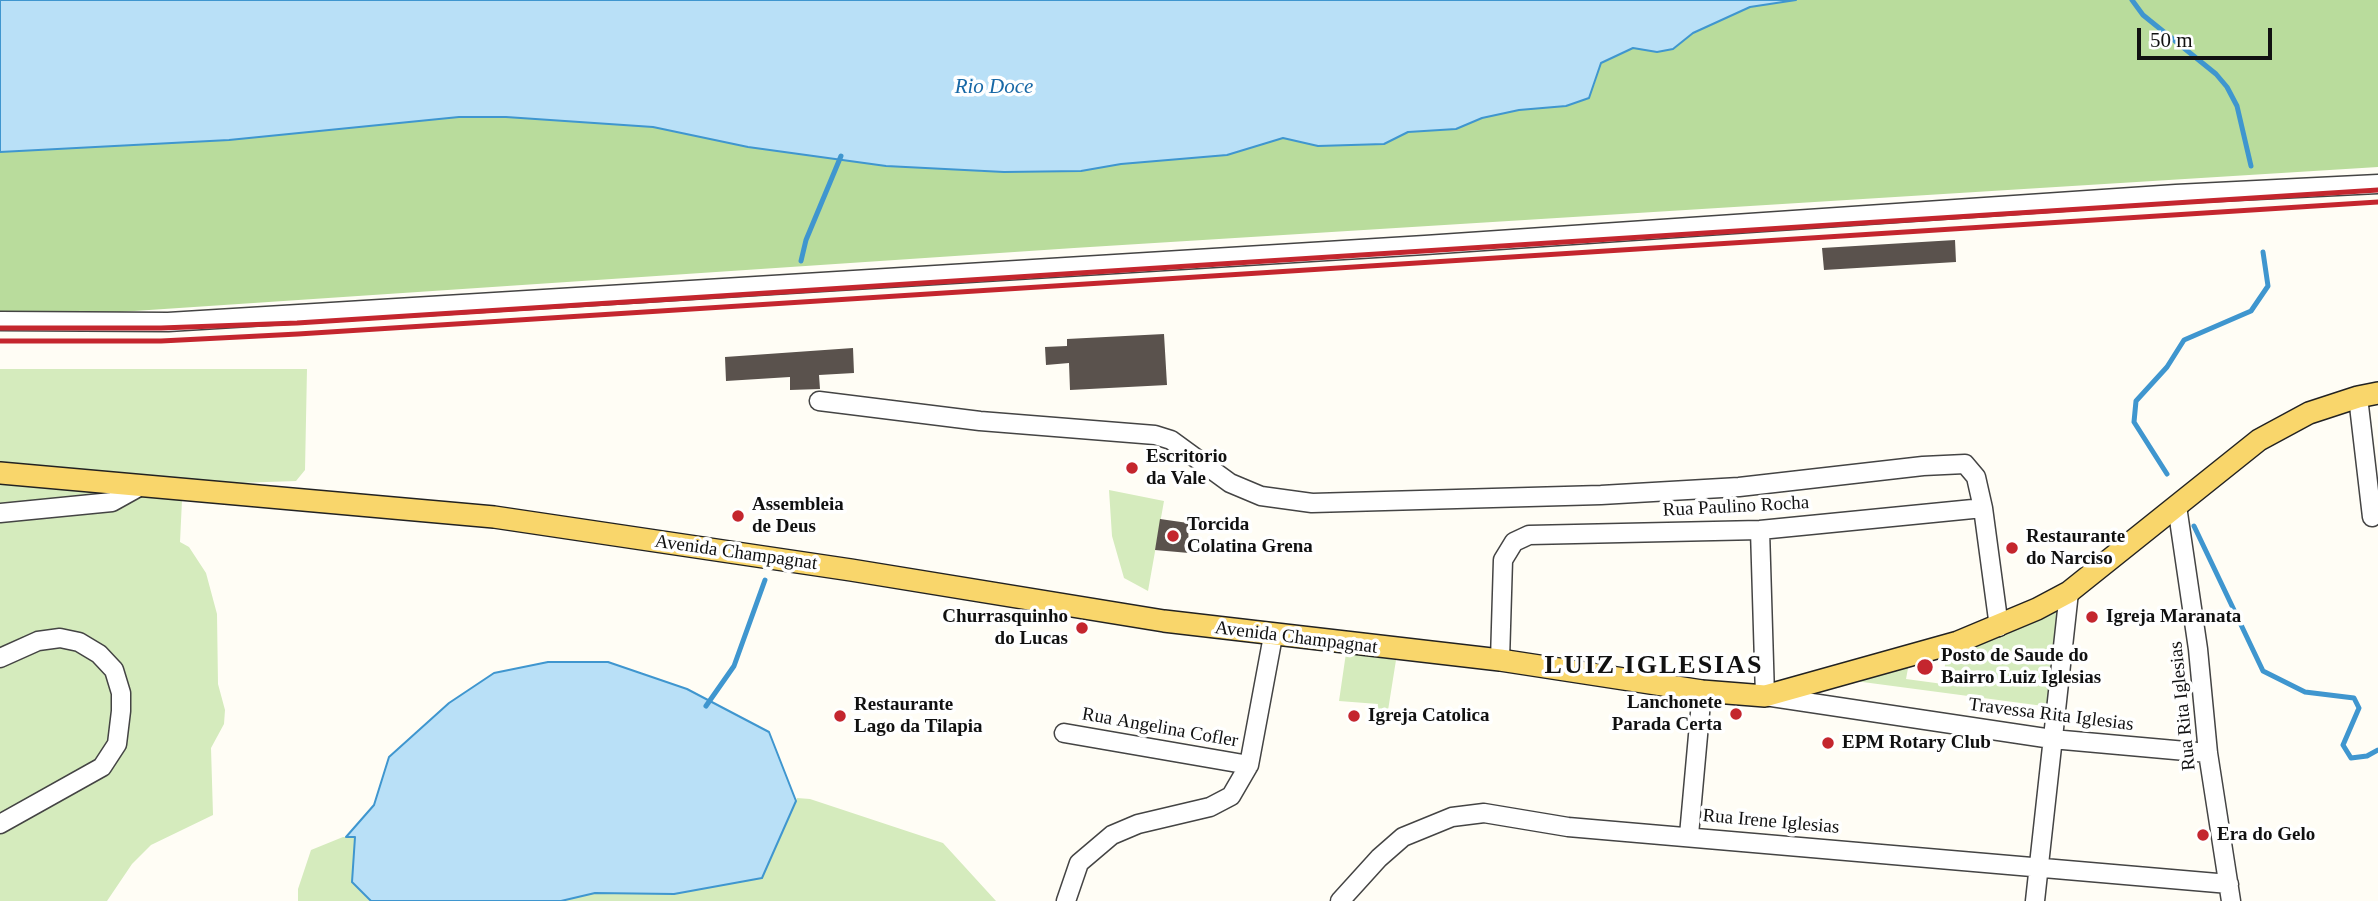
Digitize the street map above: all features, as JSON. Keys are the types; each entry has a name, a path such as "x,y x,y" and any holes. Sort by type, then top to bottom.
{"main road":[{"name":"Avenida Champagnat","path":"0,473 494,517 1273,636 1500,660 1702,691 1765,696 1886,663 1998,627 2070,592 2259,440 2309,413 2368,395"}],"street":[{"path":"0,321 168,322 1425,245 2176,194 2378,184"},
{"path":"2368,395 2372,517"},
{"path":"819,401 980,421 1156,435 1171,440 1210,471 1240,488 1261,496 1312,503 1601,495 1725,488 1965,464 1971,469 1983,508 1998,627"},
{"path":"0,513 112,502 139,487"},
{"name":"Rua Rita Iglesias","path":"2178,506 2198,649 2208,753 2230,892"},
{"name":"Rua Paulino Rocha","path":"1500,660 1503,561 1514,542 1543,533 1760,530 1983,508"},
{"path":"1760,530 1765,696"},
{"path":"2035,901 2070,592"},
{"path":"1066,901 1069,885 1079,863 1112,835 1138,824 1210,807 1231,796 1249,765 1273,636"},
{"path":"0,658 38,641 60,638 79,642 99,654 114,670 121,693 117,744 102,767 0,824"},
{"path":"1689,835 1702,691"},
{"name":"Travessa Rita Iglesias","path":"1765,696 2052,738 2208,753"},
{"name":"Rua Angelina Cofler","path":"1064,733 1249,765"},
{"name":"Rua Irene Iglesias","path":"1340,901 1379,858 1403,837 1452,817 1484,813 1568,827 1689,835 2039,869 2230,892"}],"green space":[{"path":"1796,0 2378,0 2378,167 1074,248 0,320 0,152 229,140 459,117 506,117 653,127 748,147 886,166 961,168 985,172 1081,171 1121,164 1227,155 1283,138 1318,146 1384,144 1408,132 1456,129 1482,118 1519,110 1566,106 1594,85 1601,63 1633,48 1657,52 1673,49 1693,33 1750,7"},
{"path":"0,369 307,369 305,470 296,481 238,483 183,479 180,542 189,547 206,573 217,614 218,684 225,710 224,724 211,748 213,815 151,845 132,864 107,901 0,901"},
{"path":"1109,490 1164,501 1148,591 1124,578 1112,536"},
{"path":"2064,600 2051,707 1840,679 1909,663 1906,679 1943,684 1946,655"},
{"path":"1346,653 1396,660 1386,723 1375,721 1378,704 1339,701"},
{"path":"797,798 810,799 943,843 996,901 561,901 595,893 674,894 762,878"},
{"path":"343,837 355,837 352,882 371,901 298,901 298,889 311,850"}],"water":[{"name":"Rio Doce","path":"0,0 1796,0 1750,7 1693,33 1673,49 1657,52 1633,48 1601,63 1589,98 1566,106 1519,110 1482,118 1456,129 1408,132 1384,144 1318,146 1283,138 1227,155 1121,164 1081,171 1004,172 886,166 748,147 653,127 506,117 459,117 229,140 0,152"},
{"path":"548,662 608,662 687,689 769,732 796,801 762,878 674,894 595,893 561,901 371,901 352,882 355,837 346,837 374,805 389,757 449,703 494,673"}],"building":[{"path":"1955,240 1956,262 1824,270 1822,248"},
{"path":"1164,334 1167,385 1070,390 1069,363 1046,365 1045,347 1067,346 1067,339"},
{"path":"853,348 854,373 819,375 820,389 790,390 790,377 726,381 725,357"},
{"name":"Torcida Colatina Grena","path":"1160,519 1188,523 1189,553 1155,550"}],"waterway":[{"path":"2132,0 2143,15 2216,74 2227,87 2237,106 2251,166"},
{"path":"801,261 806,240 841,156"},
{"path":"2167,474 2134,422 2136,401 2167,367 2184,340 2251,311 2268,286 2263,252"},
{"path":"2194,526 2263,671 2305,692 2354,698 2359,708 2343,745 2351,758 2367,756 2378,750"},
{"path":"706,706 734,666 765,580"}],"railway":[{"path":"0,328 161,328 297,323 2378,190"},
{"path":"0,341 161,341 298,334 2378,202"}],"place":[{"name":"Escritorio da Vale","path":"1132,468"},
{"name":"Assembleia de Deus","path":"738,516"},
{"name":"Torcida Colatina Grena","path":"1173,536"},
{"name":"Restaurante do Narciso","path":"2012,548"},
{"name":"Igreja Maranata","path":"2092,617"},
{"name":"Churrasquinho do Lucas","path":"1082,628"},
{"name":"Posto de Saude do Bairro Luiz Iglesias","path":"1925,667"},
{"name":"Lanchonete Parada Certa","path":"1736,714"},
{"name":"Restaurante Lago da Tilapia","path":"840,716"},
{"name":"Igreja Catolica","path":"1354,716"},
{"name":"EPM Rotary Club","path":"1828,743"},
{"name":"Era do Gelo","path":"2203,835"}],"district":[{"name":"LUIZ IGLESIAS","path":"1654,666"}]}
